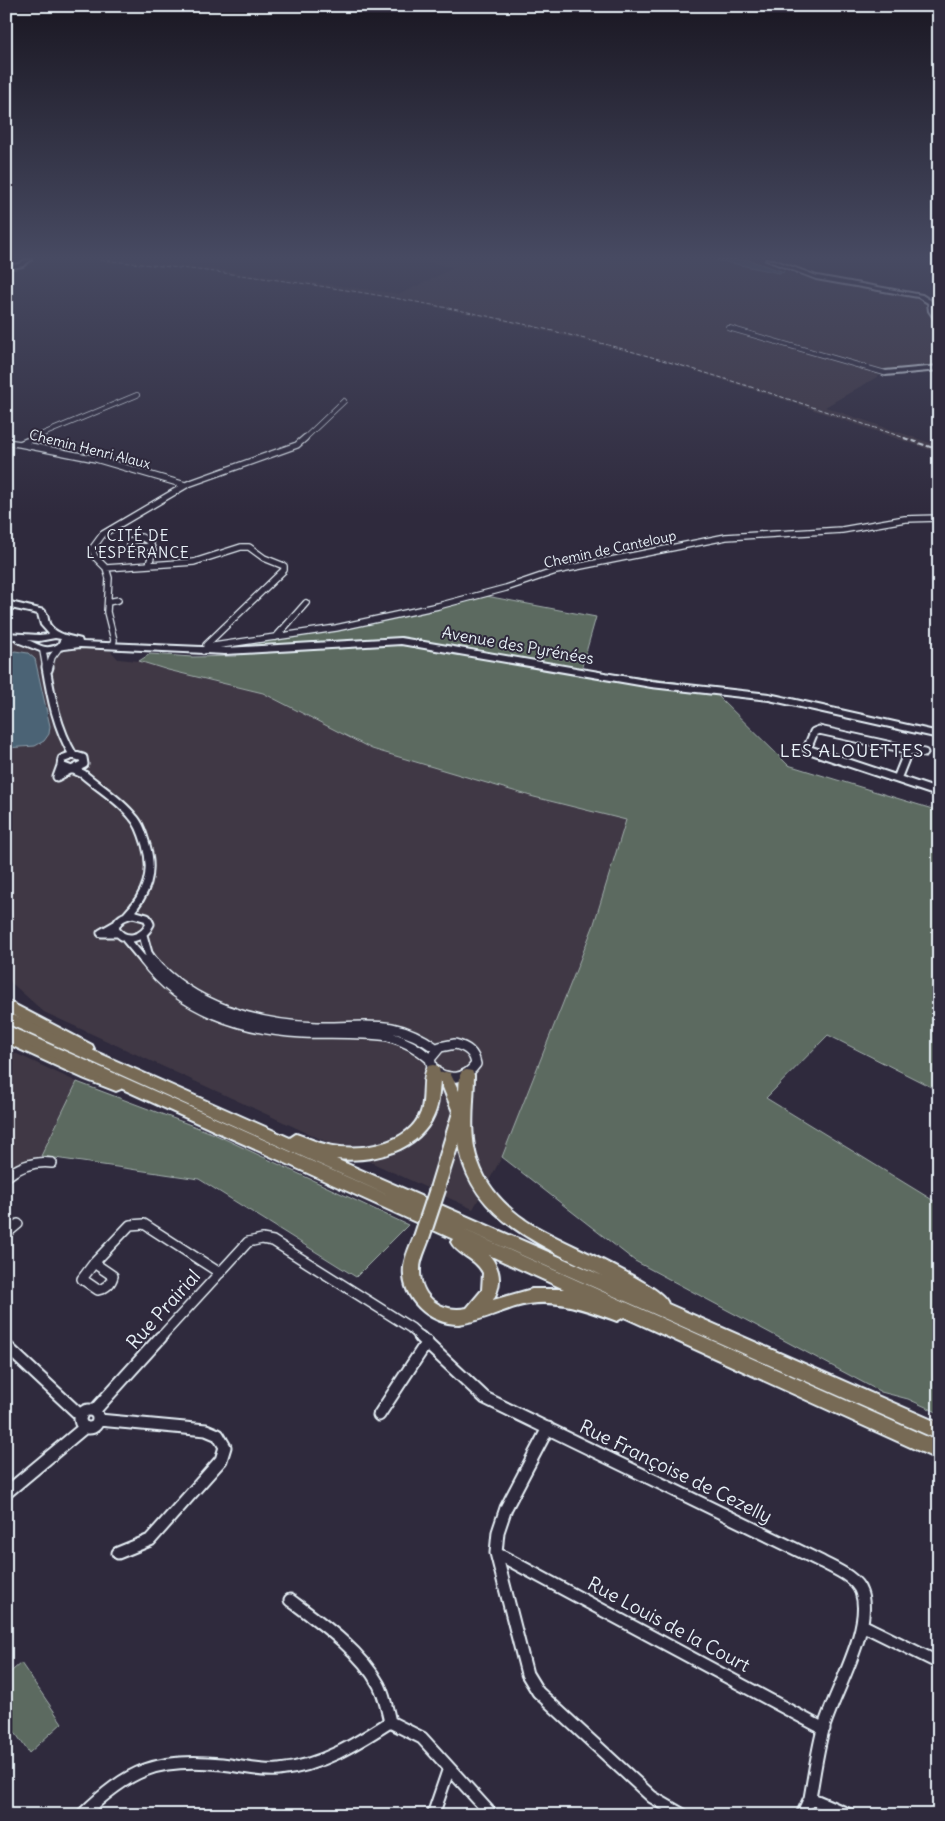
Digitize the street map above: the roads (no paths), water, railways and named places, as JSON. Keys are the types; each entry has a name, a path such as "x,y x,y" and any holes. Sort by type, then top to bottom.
{"main road":[{"path":"6,604 41,612 44,615 45,625 62,645"},
{"path":"8,636 37,642 55,635"},
{"name":"Avenue des Pyrénées","path":"43,651 62,645 88,643 205,649 379,641 409,642 642,682 769,697 939,735"},
{"path":"37,642 43,651"},
{"path":"6,1005 133,1074"},
{"path":"6,1017 939,1432"},
{"path":"6,1030 939,1451"},
{"path":"6,1037 90,1075 167,1104"},
{"path":"436,1069 452,1090 460,1112"},
{"path":"255,1129 274,1132 339,1153 368,1152 390,1147 410,1137 426,1119 432,1097 436,1069"},
{"path":"467,1075 466,1143 473,1172 494,1205 539,1238 629,1282 684,1320"},
{"path":"467,1094 412,1268 414,1286 422,1300 435,1313 457,1318 531,1296 552,1295 575,1299 610,1311 791,1394 916,1441"},
{"path":"353,1186 472,1249 487,1264 493,1280 491,1288 488,1296 471,1315"}],"street":[{"path":"788,345 885,373 937,369"},
{"name":"Chemin Henri Alaux","path":"20,444 137,395"},
{"path":"113,644 114,640 107,612 109,578 106,568 95,557 92,549 102,534 185,485 297,445 344,401"},
{"path":"6,442 20,444"},
{"name":"Chemin Henri Alaux","path":"20,444 96,459 185,485"},
{"name":"Chemin de Canteloup","path":"205,649 336,628 438,606 506,588 556,571 726,537 842,530 905,519 939,518"},
{"path":"149,564 153,551 151,547"},
{"path":"106,568 194,562 241,547 249,547 264,558 284,566 284,570 231,619 206,645 205,649"},
{"path":"108,602 118,600"},
{"path":"276,637 306,603"},
{"path":"48,672 52,657 62,645"},
{"path":"43,651 48,672 51,700 67,745 73,755"},
{"path":"924,753 818,730 814,732 807,749 939,792"},
{"path":"65,757 67,745"},
{"path":"897,779 909,749"},
{"path":"72,770 57,777 61,766 60,762 65,757 73,755 83,758 85,762 82,770"},
{"path":"61,766 72,770 82,770 132,815 141,829 151,863 148,885 139,904 122,918 116,929 136,947 159,979 172,989 220,1016 271,1030 305,1034 377,1034 402,1039 419,1048 436,1069 460,1078 467,1075 476,1064 476,1058 468,1048 455,1044 442,1046 437,1049"},
{"path":"125,938 142,935 150,924 139,904"},
{"path":"127,915 144,915"},
{"path":"142,935 148,954 177,984 202,999 244,1016 303,1026 378,1025 407,1030 426,1040 437,1049"},
{"path":"436,1069 437,1049"},
{"path":"6,1178 17,1169 38,1161 52,1163"},
{"path":"94,1263 130,1225 138,1223 144,1224 220,1273"},
{"path":"6,1234 18,1224"},
{"name":"Rue Prairial","path":"96,1415 248,1242 262,1239"},
{"name":"Rue Françoise de Cezelly","path":"262,1239 273,1241 411,1328 484,1398 822,1562 850,1579 860,1590 864,1607 862,1626 824,1729 810,1798 802,1815"},
{"path":"379,1415 427,1342"},
{"path":"6,1346 81,1416"},
{"path":"86,1427 80,1422 81,1416 90,1410 96,1415 206,1430 218,1435 225,1447 221,1460 150,1540 118,1553"},
{"path":"6,1493 86,1427 92,1427 96,1415"},
{"path":"548,1428 506,1508 498,1532 496,1553 527,1674 538,1692 652,1797 683,1815"},
{"name":"Rue Louis de la Court","path":"496,1553 824,1729"},
{"path":"290,1600 317,1620 364,1666 378,1683 390,1722 422,1738 492,1815"},
{"path":"862,1626 939,1663"},
{"path":"82,1815 129,1776 151,1766 195,1762 279,1770 311,1763 342,1752 390,1722"},
{"path":"433,1815 449,1768"},
{"path":"810,1798 850,1815"}],"water":[{"path":"15,651 28,653 35,659 50,726 49,734 44,741 35,746 6,748 6,654"}],"railway":[{"path":"607,345 707,373 908,439"},
{"path":"904,438 939,450"}],"district":[{"name":"CITÉ DE L'ESPÉRANCE","path":"138,544"},
{"name":"LES ALOUETTES","path":"852,750"}]}
